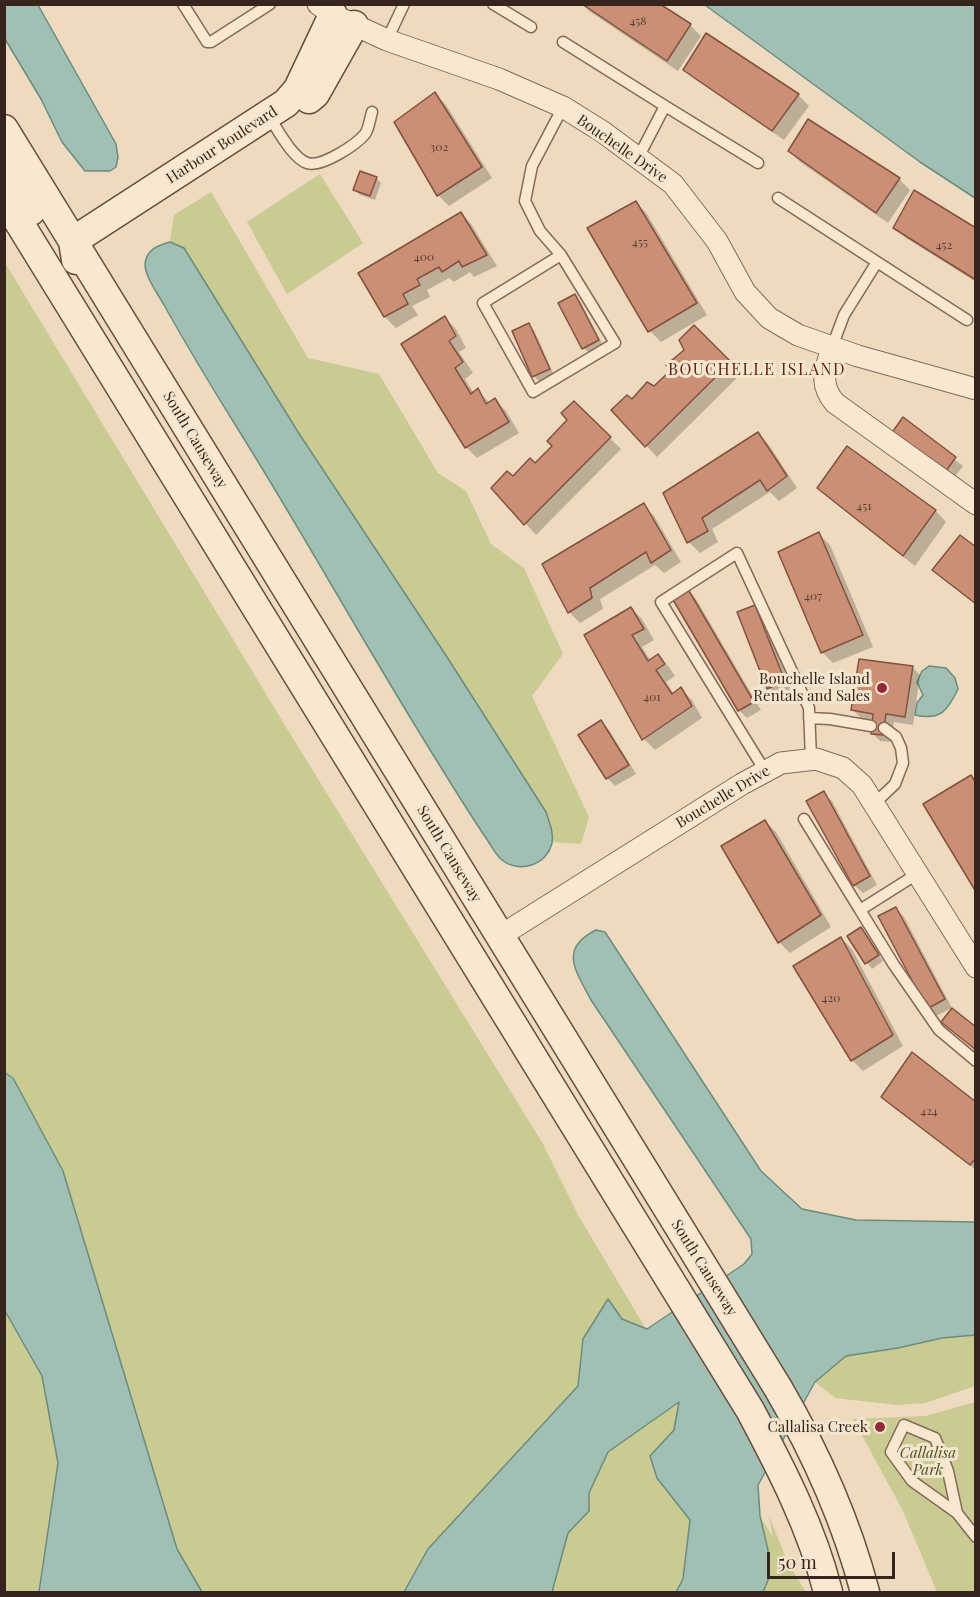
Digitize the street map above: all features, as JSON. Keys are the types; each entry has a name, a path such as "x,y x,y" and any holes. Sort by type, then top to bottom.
{"main road":[{"name":"Harbour Boulevard","path":"76,247 272,121 298,88 335,15"},
{"name":"South Causeway","path":"4,129 711,1277 803,1431 823,1471 843,1520 865,1593"},
{"path":"4,169 38,224 76,247 87,308 101,354"},
{"path":"4,198 750,1410 791,1490 811,1538 828,1593"},
{"path":"351,762 398,808 465,918 489,934 500,936 503,980 540,1070"}],"street":[{"name":"Bouchelle Drive","path":"335,15 387,40 499,79 563,107 603,132 673,184 717,240 746,292 769,318 798,335 858,356 975,389"},
{"path":"832,347 824,376 824,386 835,403 975,504"},
{"name":"Bouchelle Drive","path":"500,936 765,771 781,763 812,759 843,768 862,785 975,967"}],"lane":[{"path":"183,4 207,42 211,42 270,4"},
{"path":"387,40 404,4"},
{"path":"493,4 531,27"},
{"path":"563,42 758,163"},
{"path":"638,158 665,106"},
{"path":"561,255 483,303 533,392 615,343 561,255 540,231 525,201 532,166 563,107"},
{"path":"272,121 294,154 306,163 317,163 338,155 366,133 372,112"},
{"path":"778,198 967,320"},
{"path":"832,347 844,315 878,262"},
{"path":"765,771 661,602 737,553 809,708 812,759"},
{"path":"809,718 871,726"},
{"path":"874,804 895,784 903,763 902,748 896,737 884,728"},
{"path":"804,819 860,910 939,1030 975,1061"},
{"path":"860,910 918,874"},
{"path":"957,1513 948,1471 935,1438 904,1425 891,1452 912,1481 957,1513 975,1537"}],"green space":[{"path":"320,174 363,243 287,294 247,222"},
{"path":"211,192 308,358 379,374 438,473 466,491 491,544 524,568 563,654 532,696 589,817 581,844 552,842 552,830 447,657 298,432 184,249 170,242 174,215"},
{"path":"4,261 286,727 543,1144 578,1215 646,1329 622,1319 607,1300 583,1339 578,1386 428,1549 404,1592 202,1592 177,1549 63,1171 13,1078 5,1072"},
{"path":"4,1311 42,1376 58,1463 39,1592 5,1592"},
{"path":"975,1314 975,1386 925,1403 897,1405 835,1398 815,1382 846,1356 898,1348"},
{"path":"680,1402 674,1430 650,1456 657,1478 690,1520 683,1579 676,1592 552,1592 568,1533 589,1511 589,1493 608,1452"},
{"name":"Callalisa Park","path":"975,1402 975,1592 937,1592 902,1509 853,1419 926,1416"},
{"path":"760,1516 773,1537 769,1516 787,1561 806,1592 763,1592 768,1564"}],"shaded area":[{"path":"5,4 38,5 116,144 118,157 116,167 110,171 85,171 62,142 41,99 5,39"},
{"path":"705,5 975,5 975,198 920,162"},
{"path":"170,242 184,248 298,432 447,657 546,812 552,831 552,843 549,851 538,862 524,867 516,866 502,860 495,852 411,720 287,509 199,366 147,274 145,264 150,252"},
{"path":"929,666 946,668 955,678 958,689 951,703 942,712 931,716 915,715 917,703 923,695 917,682 922,671"},
{"path":"596,930 605,932 761,1171 802,1209 856,1220 975,1222 975,1335 942,1338 846,1356 815,1382 758,1485 760,1516 768,1550 769,1578 763,1592 676,1592 683,1579 690,1520 657,1478 650,1456 674,1430 679,1402 608,1452 589,1493 589,1511 568,1533 552,1592 404,1592 428,1549 578,1386 583,1339 608,1299 622,1319 647,1329 744,1264 752,1254 751,1239 591,1000 580,980 574,953 584,937"},
{"path":"4,1072 13,1078 63,1171 177,1549 202,1592 39,1592 58,1463 42,1376 5,1311"}],"building":[{"path":"582,4 660,4 691,24 667,61"},
{"path":"706,33 799,94 772,131 683,70"},
{"path":"435,92 482,167 437,196 394,122"},
{"path":"808,119 900,178 876,213 788,151"},
{"path":"360,171 377,177 370,196 353,190"},
{"path":"914,190 976,228 976,280 893,228"},
{"path":"636,201 697,303 648,332 587,228"},
{"path":"461,212 487,255 462,267 459,261 442,272 439,267 417,279 420,285 403,294 408,304 384,317 358,273"},
{"path":"575,294 599,340 582,349 558,303"},
{"path":"445,316 456,336 449,341 463,362 455,368 471,394 478,388 486,404 495,398 509,422 465,448 401,344"},
{"path":"529,323 550,369 532,377 512,331"},
{"path":"694,325 731,362 645,447 611,410 627,395 632,399 647,382 654,386 671,370 666,365 684,350 679,340"},
{"path":"574,401 611,437 524,525 491,488 507,471 513,476 530,458 535,463 552,446 547,441 567,420 561,413"},
{"path":"903,417 956,457 944,474 891,434"},
{"path":"758,432 787,476 767,491 760,480 702,518 708,531 687,543 663,493"},
{"path":"847,446 936,510 903,556 817,488"},
{"path":"644,503 671,550 651,563 646,552 590,588 592,598 568,613 542,564"},
{"path":"819,532 863,635 821,653 778,552"},
{"path":"960,535 976,547 976,604 932,570"},
{"path":"688,589 754,702 738,711 672,598"},
{"path":"755,605 785,681 767,689 737,612"},
{"path":"631,607 644,629 632,635 648,661 658,654 665,664 656,670 672,694 681,687 692,706 642,740 584,635"},
{"name":"Bouchelle Island Rentals and Sales","path":"859,659 913,666 905,717 886,714 883,735 871,734 873,714 851,710"},
{"path":"601,720 629,765 606,779 578,735"},
{"path":"971,775 976,783 976,892 923,804"},
{"path":"824,791 870,876 853,886 806,801"},
{"path":"765,820 821,915 778,943 721,846"},
{"path":"896,907 945,999 927,1009 878,916"},
{"path":"861,927 879,955 865,964 847,936"},
{"path":"841,937 893,1035 851,1061 793,966"},
{"path":"952,1008 976,1027 976,1050 941,1022"},
{"path":"912,1052 976,1102 976,1158 970,1165 881,1097"}],"place":[{"name":"Bouchelle Island Rentals and Sales","path":"882,688"},
{"name":"Callalisa Creek","path":"880,1427"}],"district":[{"name":"BOUCHELLE ISLAND","path":"757,370"}]}
